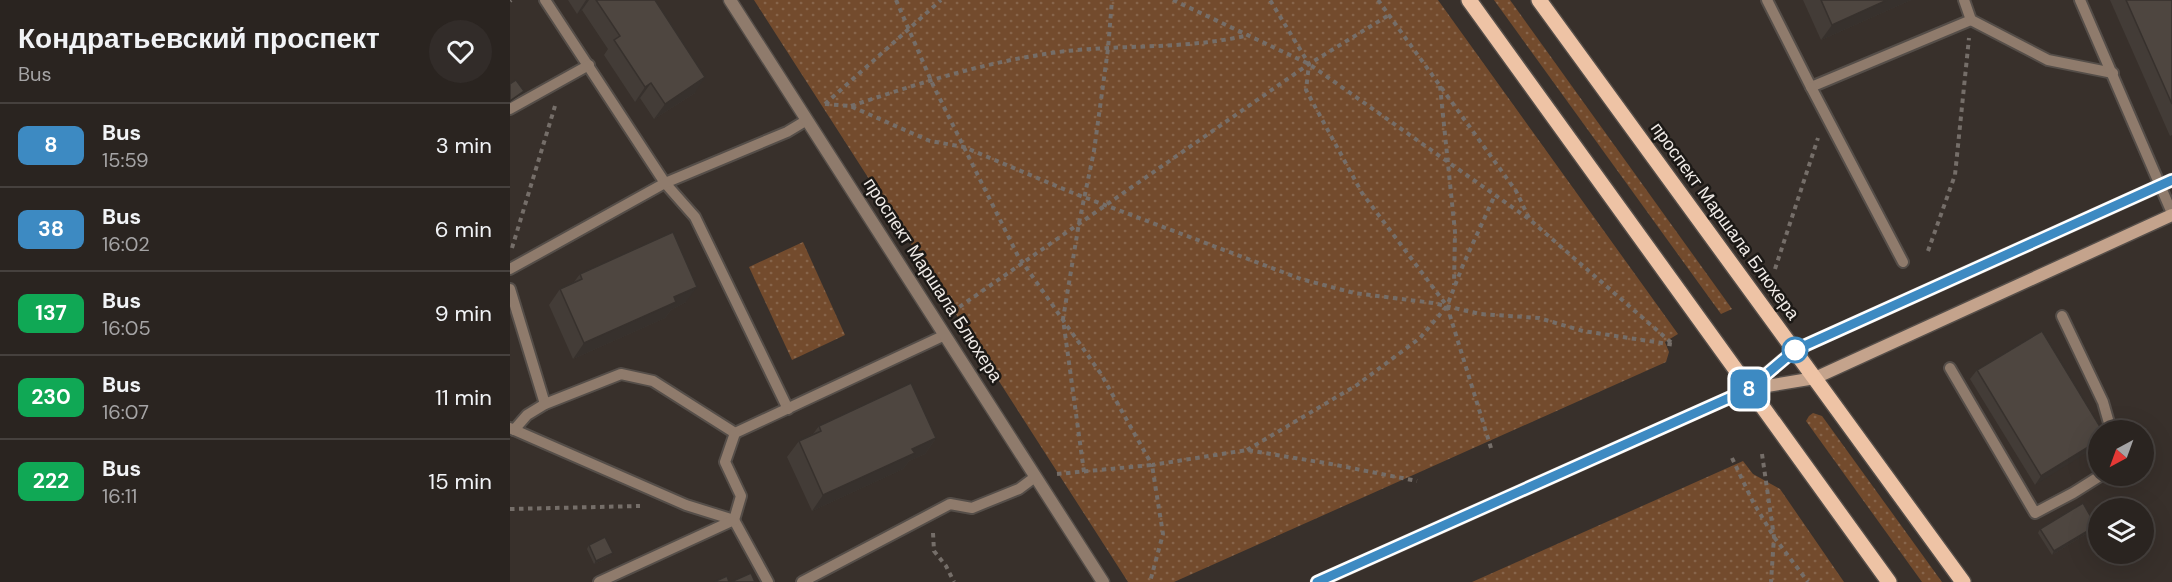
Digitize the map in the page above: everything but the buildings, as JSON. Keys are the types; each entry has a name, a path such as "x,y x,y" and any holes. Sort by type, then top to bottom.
{"main road":[{"path":"1468,0 1889,582"},
{"name":"проспект Маршала Блюхера","path":"1539,0 1964,582"},
{"path":"1749,389 1795,350 2166,183"},
{"path":"1322,581 1749,389 1815,378 2172,214"}],"street":[{"name":"проспект Маршала Блюхера","path":"730,0 1102,582"}],"lane":[{"path":"546,0 665,183 694,217 788,409"},
{"path":"1767,0 1903,261"},
{"path":"1964,0 1971,20 2048,60 2113,74"},
{"path":"2080,0 2166,183 2172,214"},
{"path":"1811,87 1971,20"},
{"path":"510,109 589,65"},
{"path":"510,269 665,183 787,132 807,120"},
{"path":"510,290 545,404"},
{"path":"2062,316 2103,402 2108,420"},
{"path":"599,582 734,520 741,496 725,462 735,433 945,335"},
{"path":"1950,368 2034,513 2088,484"},
{"path":"735,433 653,381 621,374 545,404 526,415 512,429 686,505 734,520 768,582"},
{"path":"802,582 950,504 972,508 1019,489 1035,477"}],"path":[{"path":"896,0 931,80 1023,262 1101,374 1152,465 1163,534 1150,582"},
{"path":"807,120 941,0"},
{"path":"1084,472 1063,319 1094,151 1108,49 1112,0"},
{"path":"825,104 850,106 930,141 964,147 1084,197 1301,279 1354,293 1447,306 1480,314 1539,318 1583,331 1675,345 1529,219 1309,63 1173,0"},
{"path":"1270,0 1309,63 1306,90 1362,193 1447,306 1491,448"},
{"path":"1378,0 1516,191 1529,219"},
{"path":"937,322 1309,63 1389,15"},
{"path":"1928,251 1954,176 1971,20"},
{"path":"850,106 931,80 1046,54 1186,44 1249,35"},
{"path":"510,254 563,80"},
{"path":"1440,86 1455,232 1454,289"},
{"path":"1775,269 1826,115"},
{"path":"1247,450 1357,385 1420,338 1447,306 1495,195"},
{"path":"1035,477 1152,465 1247,450 1417,481"},
{"path":"1762,454 1773,537 1771,582"},
{"path":"1732,458 1773,537 1808,582"},
{"path":"510,509 651,506"},
{"path":"919,520 934,534 934,550 954,582"}],"shaded area":[{"path":"754,0 1438,0 1678,334 1665,342 1669,352 1666,362 1174,582 1128,582"},
{"path":"1494,0 1510,0 1732,309 1721,314"},
{"path":"803,242 845,335 792,360 749,267"},
{"path":"1813,413 1822,416 1942,582 1922,582 1806,421"},
{"path":"1743,461 1753,474 1780,489 1844,582 1472,582"}],"bus line":[{"name":"8","path":"1317,582 1749,389 1795,350 2172,180"}]}
